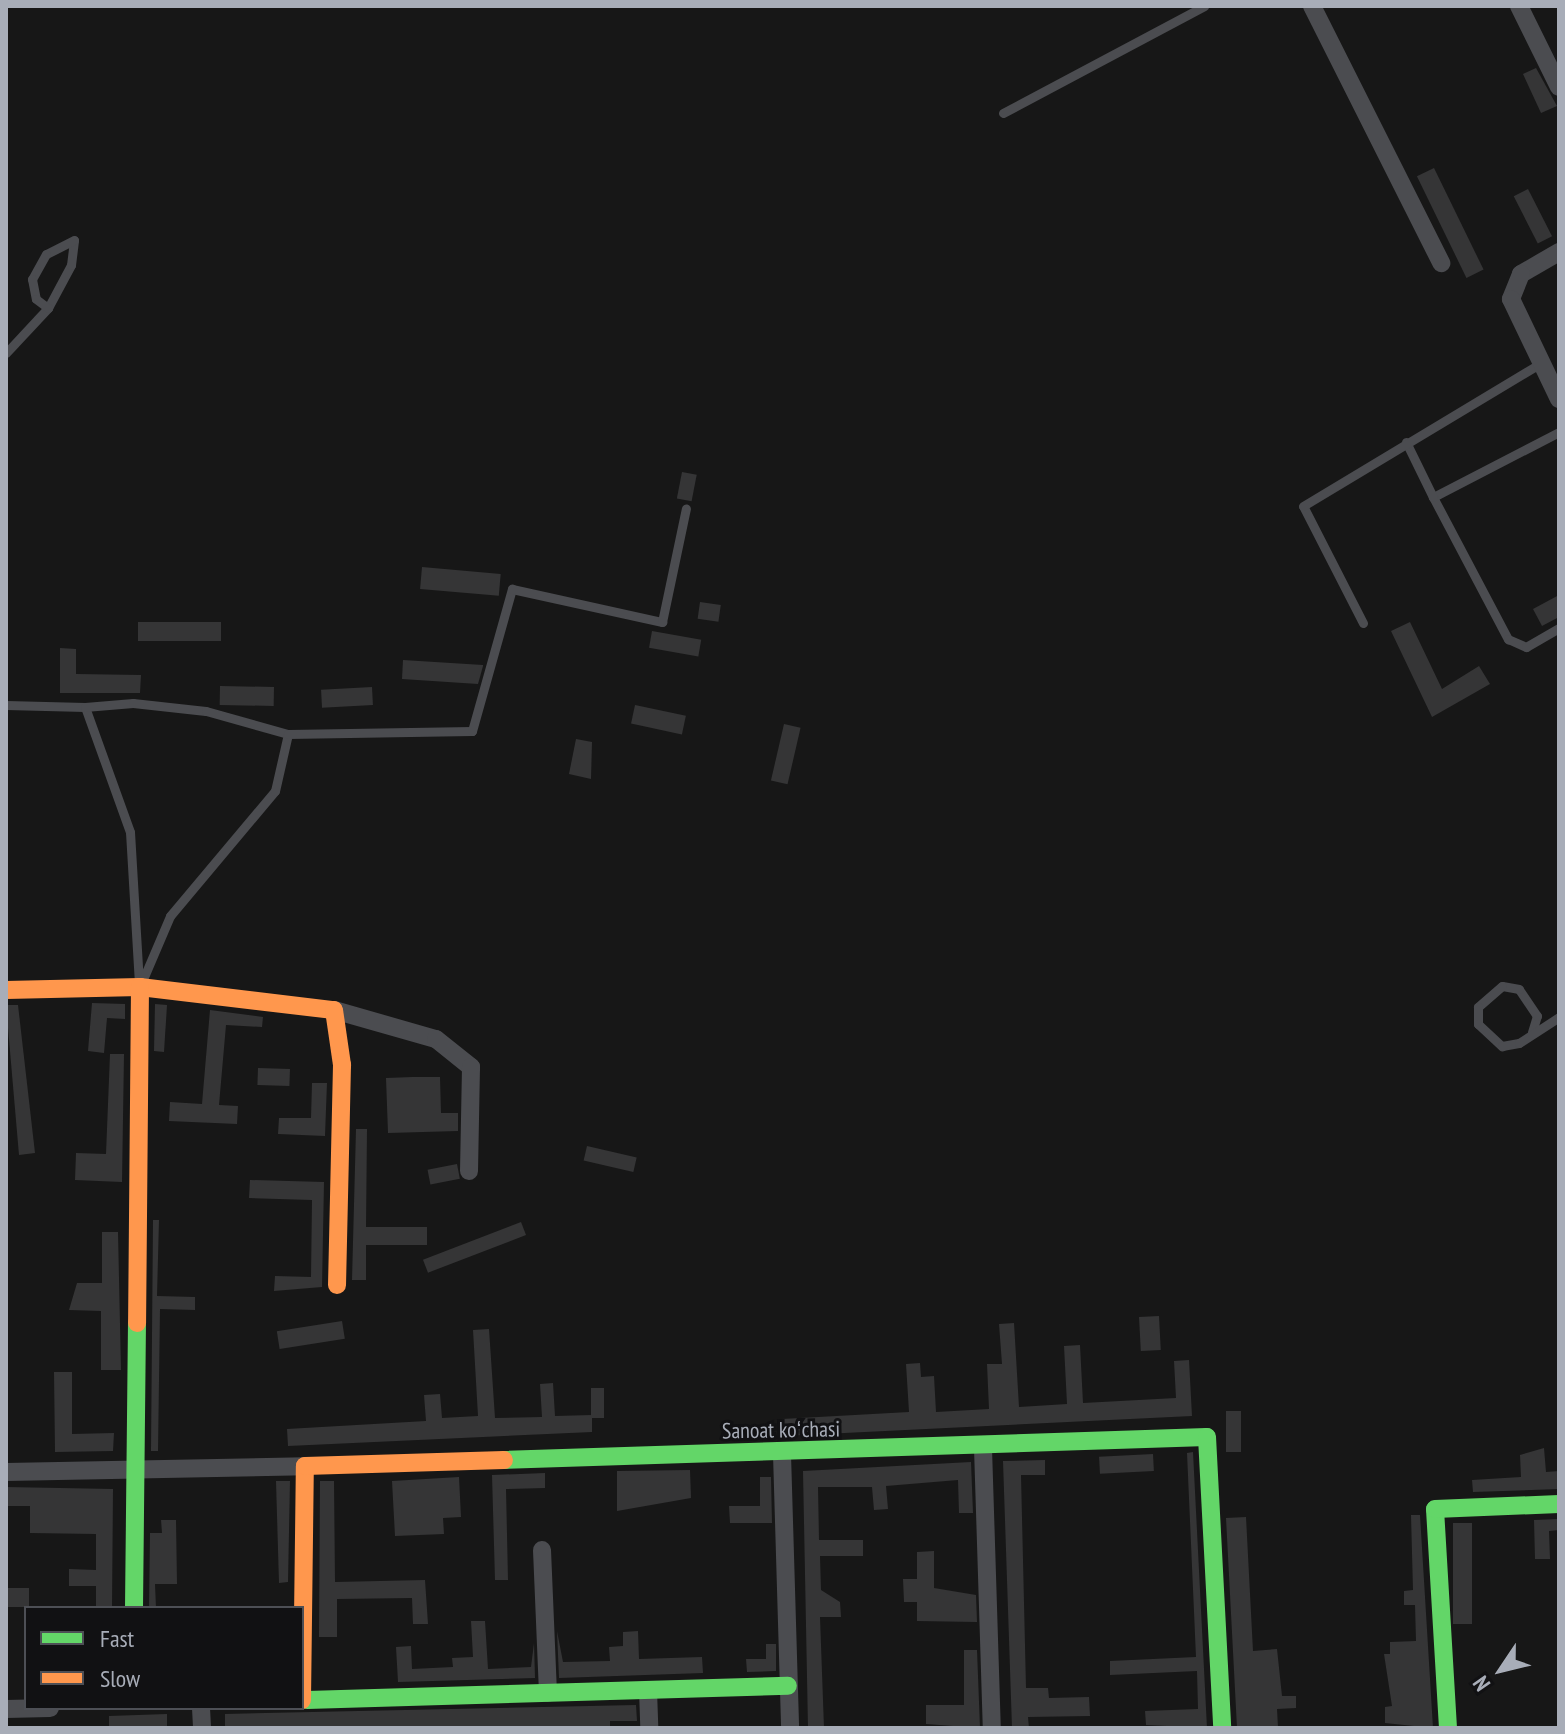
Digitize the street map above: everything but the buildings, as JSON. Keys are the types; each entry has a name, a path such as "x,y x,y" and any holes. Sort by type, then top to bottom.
{"street":[{"path":"1312,6 1441,263"},
{"path":"1519,6 1559,87"},
{"path":"1559,252 1521,274 1511,299 1559,399"},
{"path":"134,1606 140,987"},
{"path":"6,990 140,987 334,1010 436,1039 471,1067 469,1171"},
{"path":"334,1010 342,1065 337,1285"},
{"name":"Sanoat koʻchasi","path":"305,1466 983,1448 1207,1437 1222,1728"},
{"path":"983,1448 992,1728"},
{"path":"782,1454 790,1728"},
{"path":"6,1472 305,1466 305,1700 788,1686"},
{"path":"1448,1728 1435,1509 1559,1504"},
{"path":"542,1550 548,1693"},
{"path":"648,1690 649,1728"}],"lane":[{"path":"1003,113 1204,6"},
{"path":"6,353 48,308 71,265 74,240 46,254 32,279 36,299 48,308"},
{"path":"1363,623 1303,506 1541,363"},
{"path":"1433,497 1559,432"},
{"path":"1406,442 1508,639 1526,647 1559,628"},
{"path":"6,705 85,707 133,703 206,711 288,734 472,731 512,589 662,622 686,508"},
{"path":"85,707 130,832 140,987"},
{"path":"140,987 170,916 275,791 288,734"},
{"path":"1532,1032 1532,1000 1511,987 1487,993 1478,1016 1487,1039 1502,1046 1532,1032 1559,1017"}],"traffic: fast":[{"path":"134,1606 137,1323"},
{"path":"504,1460 1207,1437 1222,1728"},
{"path":"1448,1728 1435,1509 1559,1504"},
{"path":"307,1700 788,1686"}],"traffic: slow":[{"path":"140,987 334,1010 342,1065 337,1285"},
{"path":"6,990 140,987 137,1323"},
{"path":"303,1606 305,1466 504,1460"}]}
